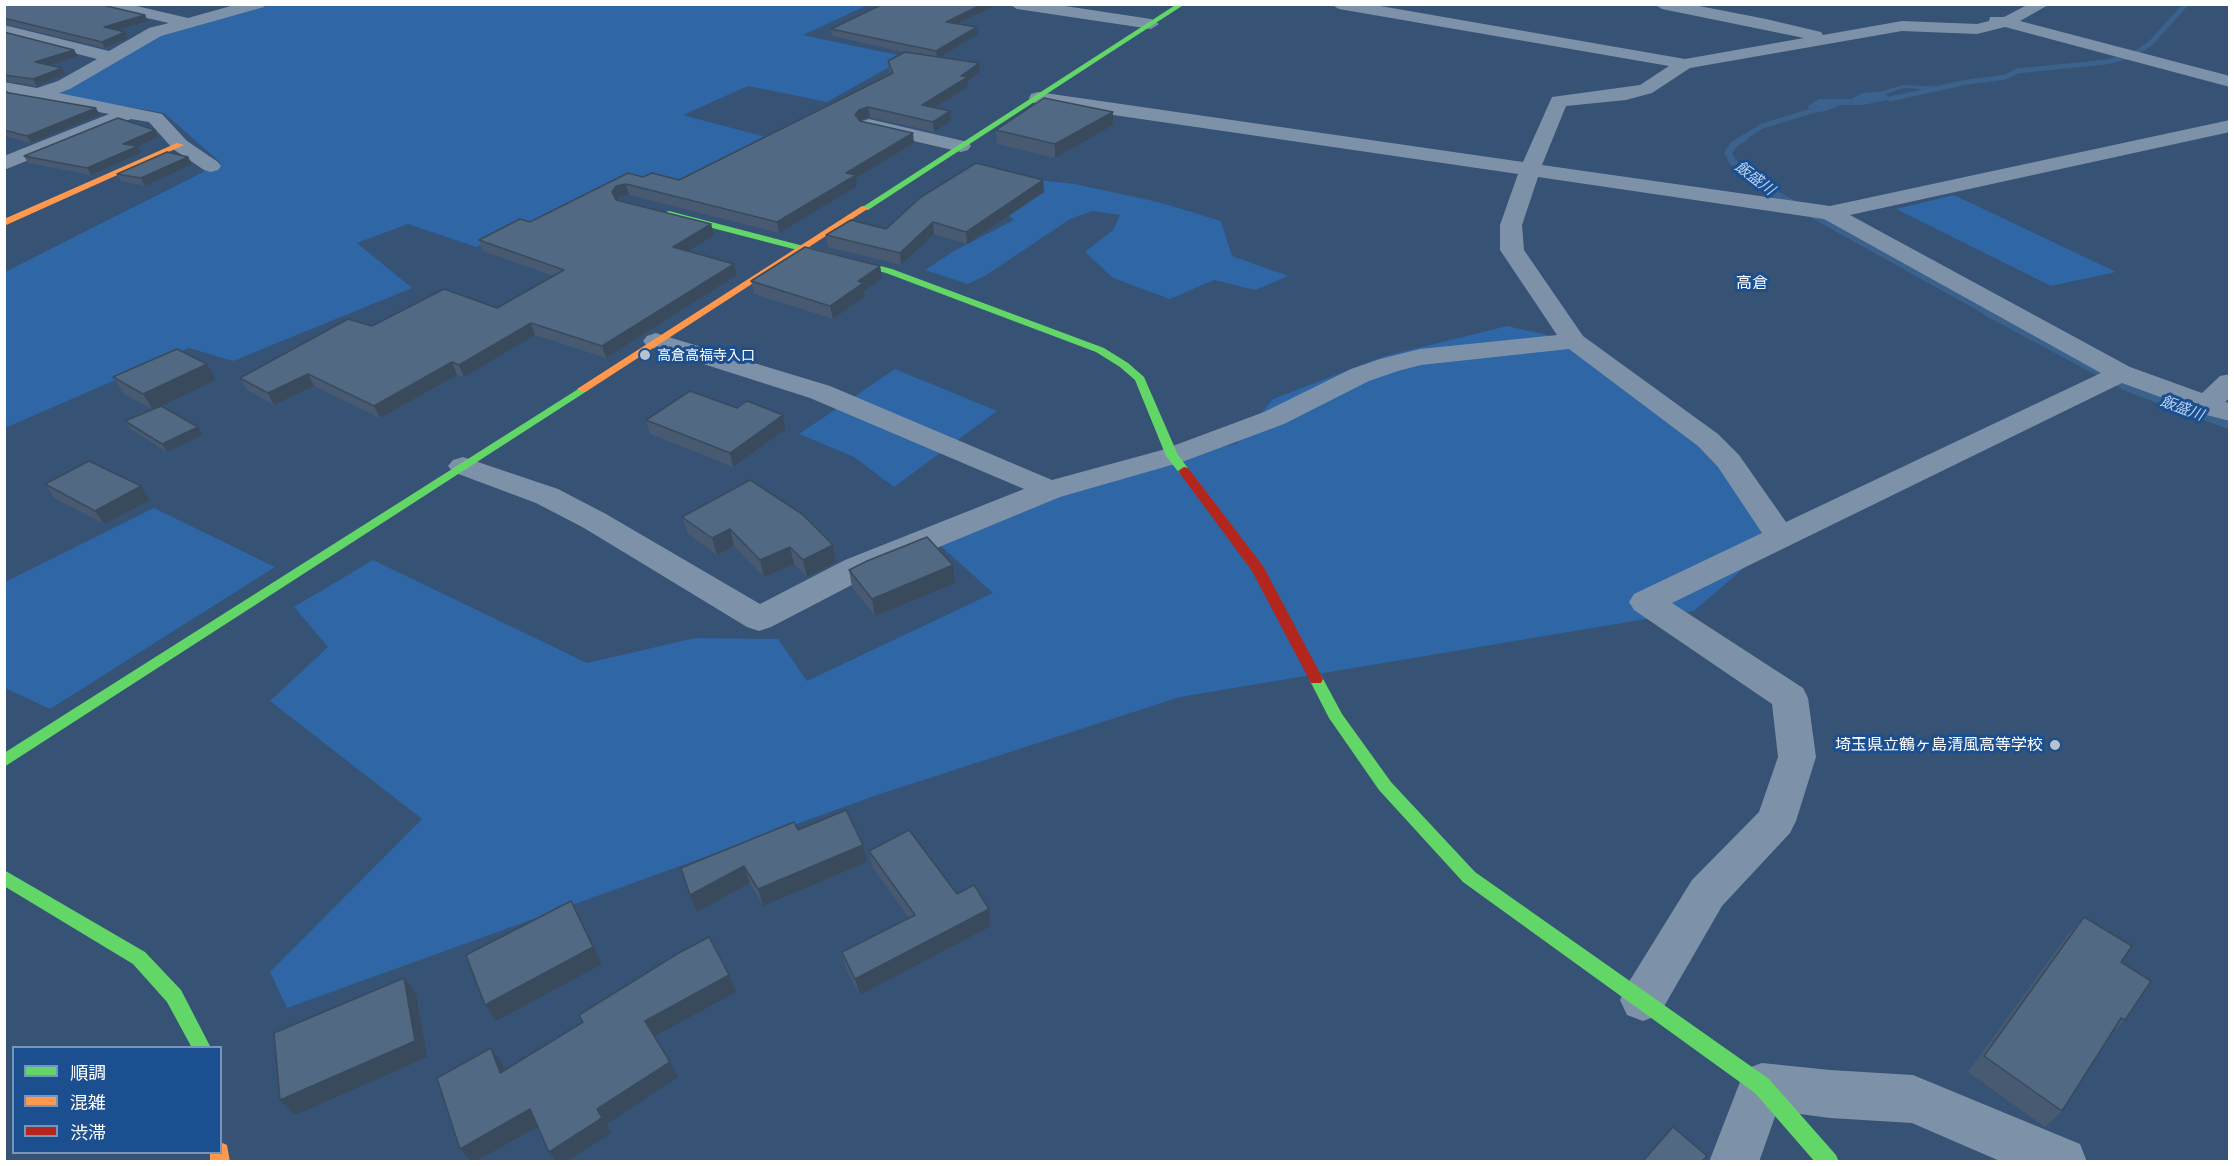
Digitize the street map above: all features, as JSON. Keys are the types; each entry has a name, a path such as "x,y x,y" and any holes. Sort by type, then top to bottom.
{"street":[{"path":"104,4 189,23"},
{"path":"36,95 64,85 148,35 258,4"},
{"path":"1017,4 1151,24"},
{"path":"4,761 1182,4"},
{"path":"1339,4 1685,64 1902,26 1977,29 2007,22 2042,4"},
{"path":"1662,4 1766,24 1826,39"},
{"path":"1962,12 2229,82"},
{"path":"4,30 111,57"},
{"path":"1685,64 1646,89 1626,94 1559,101 1530,170 1511,225 1512,250 1574,341 1708,440 1730,461 1780,537"},
{"path":"4,87 155,118 180,145 211,166"},
{"path":"1038,98 1830,213 2229,126"},
{"path":"10,158 128,112"},
{"path":"869,125 961,146"},
{"path":"4,223 180,145"},
{"path":"651,210 802,247 888,271 1100,350 1140,379 1172,456 1258,569 1337,718 1385,786 1469,877 1762,1086 1829,1161"},
{"path":"1830,213 2121,373 2217,410 2229,382"},
{"path":"656,341 764,372 820,392 1049,490"},
{"path":"463,466 547,496 595,520 759,619 857,568 1049,490 1172,456 1274,418 1360,375 1389,365 1420,357 1574,341"},
{"path":"1643,1000 1707,893 1776,821 1797,757 1790,698 1646,602 2121,373"},
{"path":"4,877 139,958 174,996 201,1046"},
{"path":"1734,1161 1762,1086"},
{"path":"1762,1086 1830,1094 1913,1098 2062,1161"}],"shaded area":[{"path":"870,4 803,35 907,57 827,102 748,86 683,115 788,143 681,180 636,179 476,247 408,224 357,243 412,288 233,361 189,348 5,428 5,272 221,163 164,113 53,94 166,31 266,5"},
{"path":"1902,85 1950,87 1938,90 1903,88 1886,94 1888,97 1902,97 1863,105 1841,105 1826,111 1806,114 1809,110 1808,106 1819,99 1851,99 1862,93 1884,91"},
{"path":"1038,180 1075,184 1158,202 1221,221 1232,256 1288,276 1255,290 1214,280 1170,299 1113,278 1085,252 1113,230 1120,215 1093,211 1070,219 985,276 968,284 925,270 954,251 1014,220 999,208"},
{"path":"1954,195 2116,272 2051,286 1896,209"},
{"path":"1507,326 1574,341 1708,440 1780,537 1694,611 1180,697 877,795 287,1008 270,972 422,819 270,701 328,647 294,607 373,560 587,663 695,638 778,639 807,681 993,593 933,539 1172,456 1236,444 1273,399 1385,356"},
{"path":"895,369 997,411 894,487 854,457 799,434"},
{"path":"154,508 275,567 50,709 5,688 5,582"}],"building":[{"path":"4,4 98,4 145,15 104,27 125,32 102,42 4,18"},
{"path":"883,4 983,4 946,22 977,27 936,51 831,29"},
{"path":"4,32 74,50 35,62 62,68 33,79 4,75"},
{"path":"905,52 979,63 961,76 968,77 922,105 950,111 933,122 868,107 859,110 855,115 860,121 913,133 846,173 856,175 777,222 626,184 616,186 612,192 616,200 711,224 673,247 734,264 602,346 531,323 459,365 452,362 374,406 308,374 268,393 240,378 348,319 372,326 444,289 497,308 564,270 479,240 520,219 530,222 628,173 643,177 652,173 679,180 893,73 888,61"},
{"path":"4,92 96,108 27,136 4,130"},
{"path":"1044,98 1113,112 1055,144 996,130"},
{"path":"118,118 155,130 123,144 138,146 87,168 24,156"},
{"path":"167,152 188,157 141,178 117,174"},
{"path":"976,163 1043,180 966,232 933,222 900,253 826,235 851,220 886,229 921,197"},
{"path":"805,247 880,266 858,281 863,283 830,306 751,281"},
{"path":"177,349 207,364 143,394 113,377"},
{"path":"690,391 737,408 747,401 783,415 730,453 646,420"},
{"path":"161,406 198,427 162,444 125,421"},
{"path":"89,461 141,486 95,511 45,484"},
{"path":"750,480 802,514 833,545 803,560 790,547 760,560 730,529 712,538 682,517"},
{"path":"927,537 953,565 872,599 849,570 867,561"},
{"path":"846,810 863,845 758,889 744,866 690,895 681,868 794,822 798,830"},
{"path":"909,830 957,894 974,885 989,909 855,979 842,952 915,915 869,851"},
{"path":"571,901 593,947 485,1005 466,955"},
{"path":"2084,917 2132,946 2121,962 2151,981 2125,1020 2121,1018 2062,1111 1984,1056"},
{"path":"709,937 729,975 645,1021 670,1062 597,1109 602,1118 549,1152 530,1109 460,1149 437,1078 491,1048 500,1073 583,1022 579,1015 677,954"},
{"path":"404,978 415,1041 280,1100 274,1033"},
{"path":"1673,1127 1707,1156 1702,1161 1643,1161"}],"waterway":[{"name":"飯盛川","path":"1890,99 1967,82 2006,77 2017,71 2106,62 2131,56 2150,44 2186,4"},
{"name":"飯盛川","path":"1742,139 1762,126 1818,109"},
{"name":"飯盛川","path":"1744,138 1734,144 1728,153 1733,162 1772,192 1991,314"},
{"name":"飯盛川","path":"1988,312 2130,388 2230,425"}],"traffic: fast":[{"path":"865,208 1182,4"},
{"path":"669,214 889,271 1100,350 1124,365 1140,379 1172,456 1184,471"},
{"path":"4,761 583,389"},
{"path":"1316,679 1337,718 1385,786 1469,877 1762,1086 1829,1162"},
{"path":"4,877 139,958 174,996 201,1046"}],"traffic: slow":[{"path":"4,223 180,145"},
{"path":"583,389 865,208"},
{"path":"220,1154 220,1162"}],"traffic: jam":[{"path":"1184,471 1258,569 1316,679"}],"place":[{"name":"高倉高福寺入口","path":"645,355"},
{"name":"埼玉県立鶴ヶ島清風高等学校","path":"2055,745"}],"district":[{"name":"高倉","path":"1752,283"}]}
